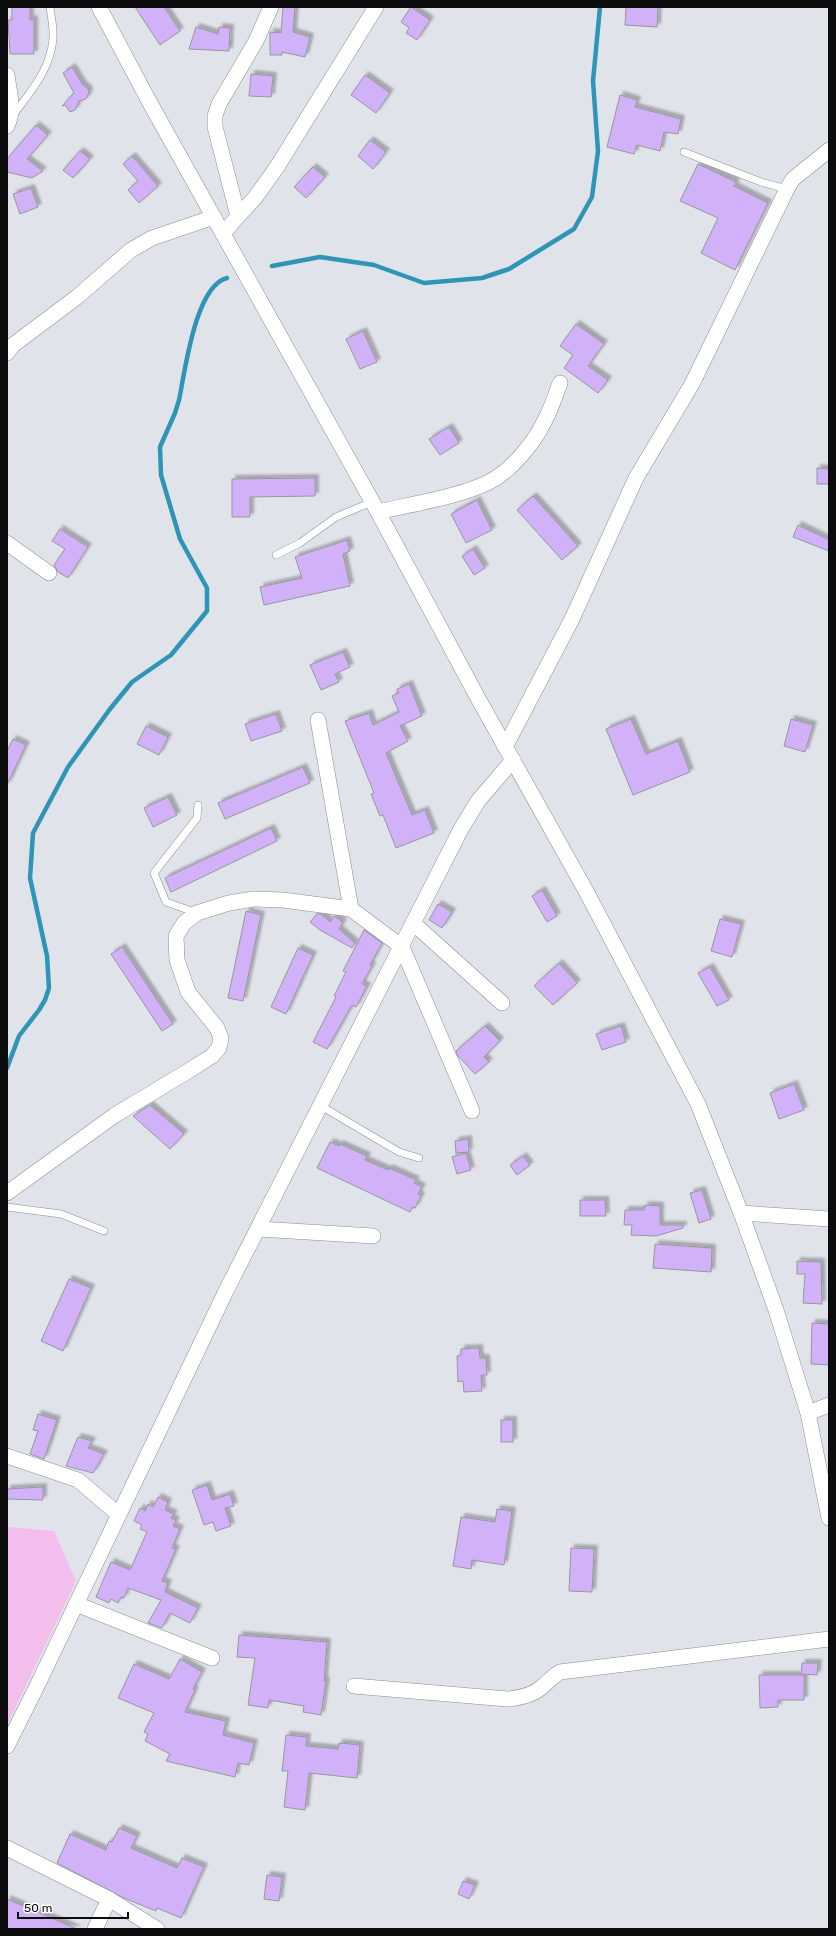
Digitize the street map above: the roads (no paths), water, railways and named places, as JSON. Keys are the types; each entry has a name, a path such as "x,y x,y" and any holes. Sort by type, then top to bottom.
{"street":[{"path":"99,7 375,507 478,700 506,746 586,891 698,1104 742,1213 776,1310 808,1413 829,1518"},
{"path":"238,216 216,127 215,116 219,104 256,41 271,7"},
{"path":"223,234 254,199 277,168 376,7"},
{"path":"7,75 11,104 9,122"},
{"path":"506,746 572,619 604,553 636,478 692,384 787,189 793,179 829,150"},
{"path":"7,353 13,345 77,297 131,250 152,238 214,217"},
{"path":"375,507 473,490 491,482 501,475 530,444 544,422 560,383"},
{"path":"7,543 49,573"},
{"path":"318,720 351,909"},
{"path":"7,1746 222,1298 413,923 478,801 513,760"},
{"path":"7,1193 115,1115 212,1056 219,1048 221,1038 217,1028 188,992 177,960 176,936 184,922 197,913 229,903 252,900 283,900 351,909 402,947 472,1111"},
{"path":"413,923 502,1003"},
{"path":"742,1213 829,1218"},
{"path":"258,1229 373,1236"},
{"path":"808,1413 829,1405"},
{"path":"7,1456 78,1480 118,1514"},
{"path":"76,1604 212,1658"},
{"path":"354,1686 507,1699 521,1698 543,1687 551,1677 560,1672 829,1639"},
{"path":"7,1848 109,1899 157,1929"},
{"path":"95,1929 109,1899"}],"lane":[{"path":"9,122 36,85 49,62 53,37 50,7"},
{"path":"684,152 761,182 787,189"},
{"path":"276,555 300,543 336,517 375,507"},
{"path":"197,913 166,902 154,873 197,818 198,805"},
{"path":"321,1106 399,1152 419,1158"},
{"path":"7,1206 61,1214 104,1231"}],"waterway":[{"path":"272,266 320,257 374,265 424,283 482,278 509,269 574,229 592,197 598,151 593,81 600,7"},
{"path":"7,1068 19,1036 39,1010 45,1000 49,988 47,956 30,878 33,833 68,767 110,709 132,682 171,655 207,611 207,588 180,539 161,475 160,447 179,400 188,351 199,313 207,296 216,284 227,278"}]}
